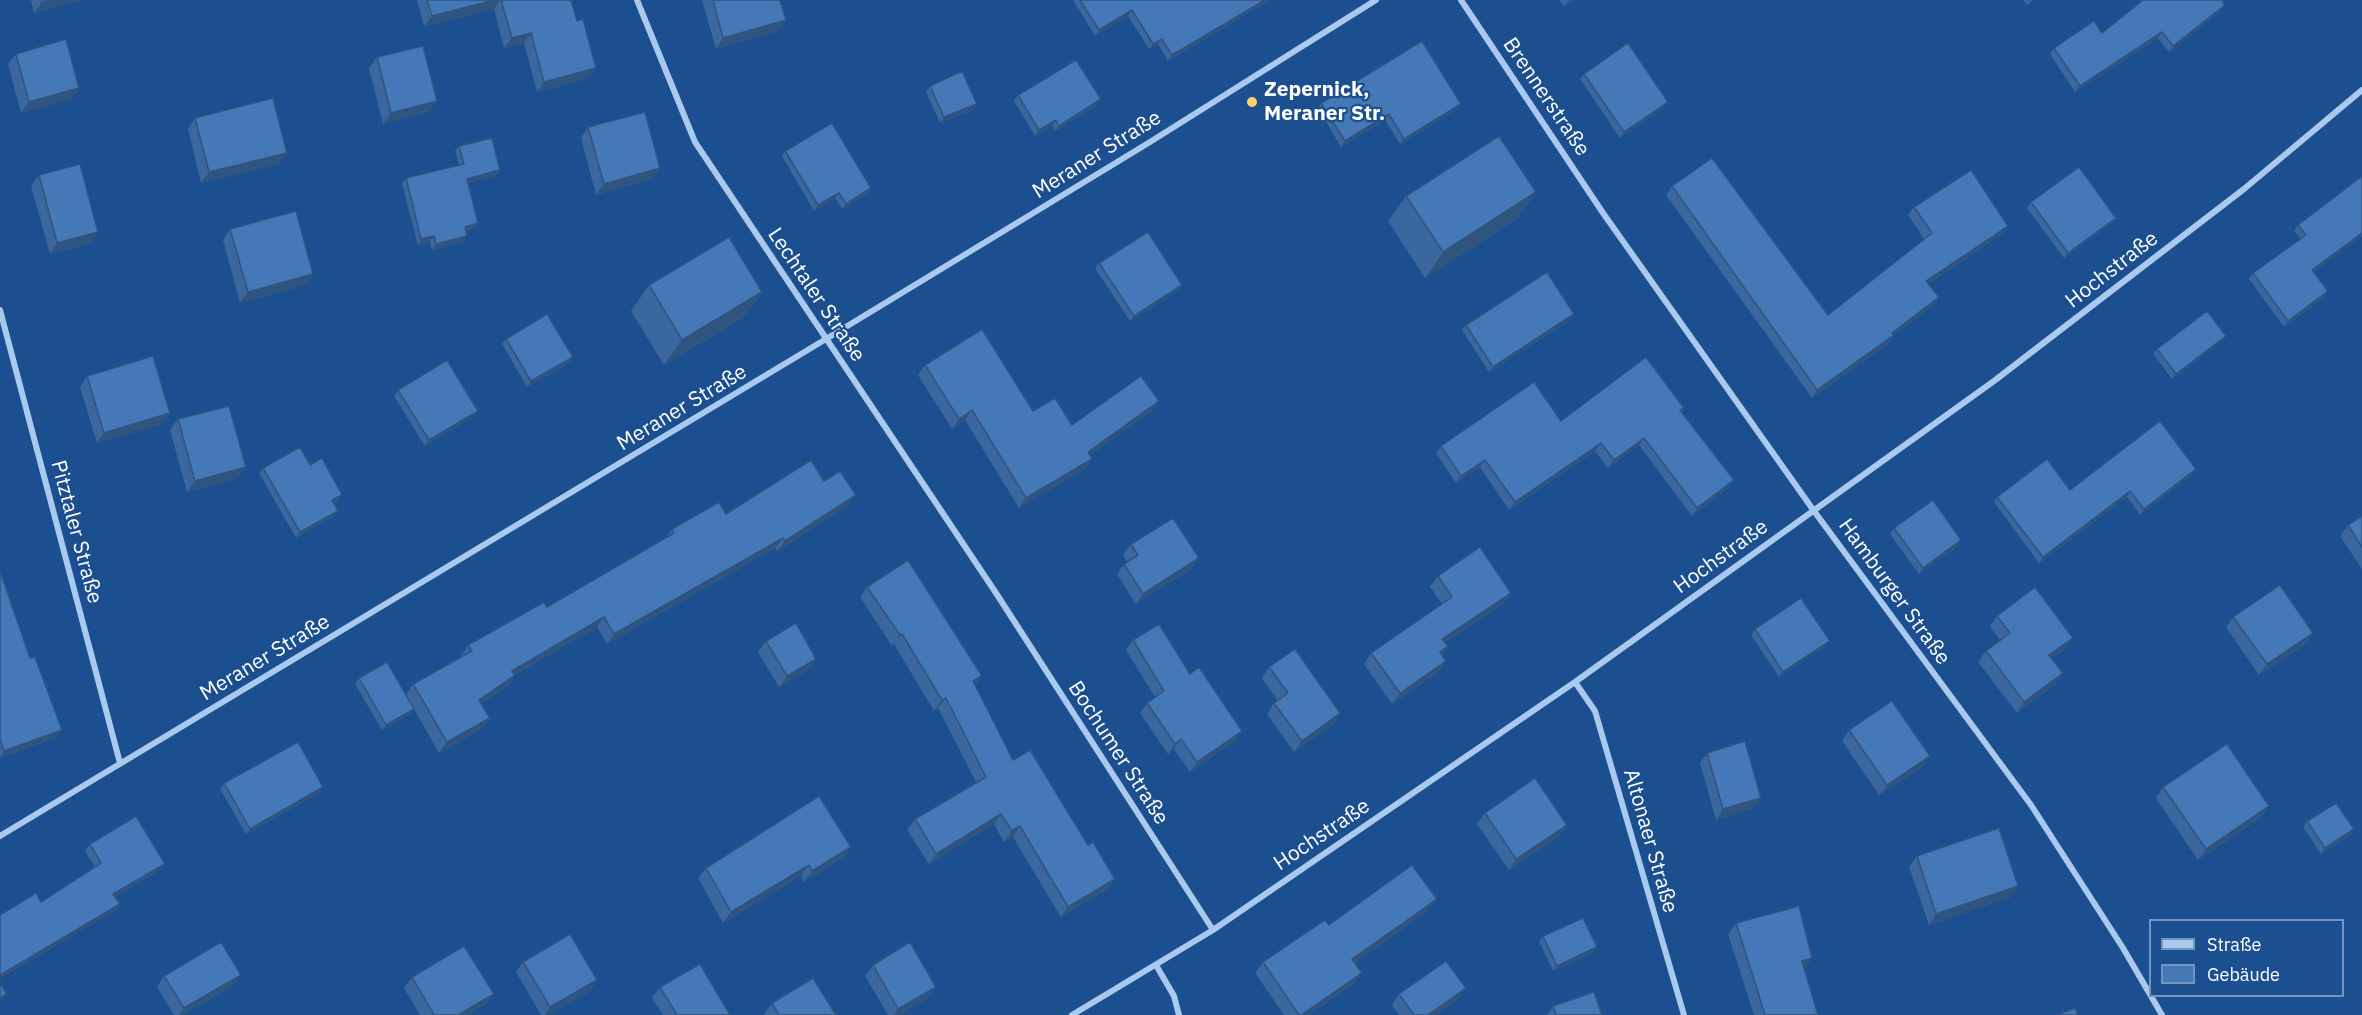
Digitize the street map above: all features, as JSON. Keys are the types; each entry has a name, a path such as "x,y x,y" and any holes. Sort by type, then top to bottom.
{"street":[{"name":"Lechtaler Straße","path":"637,0 695,142 996,593"},
{"name":"Meraner Straße","path":"0,836 826,339 1150,142 1376,0"},
{"name":"Brennerstraße","path":"1461,0 1603,213"},
{"name":"Hochstraße","path":"1072,1015 1213,930 1575,682 1814,511 2040,346 2244,189 2362,90"},
{"name":"Hamburger Straße","path":"1603,213 1814,511 2031,805 2149,993"},
{"name":"Pitztaler Straße","path":"0,310 120,764"},
{"name":"Bochumer Straße","path":"996,593 1213,930"},
{"name":"Altonaer Straße","path":"1575,682 1595,711 1684,1015"},
{"path":"1156,966 1174,996 1179,1015"},
{"name":"Hamburger Straße","path":"2152,997 2162,1015"}],"building":[{"path":"427,0 494,0 432,16"},
{"path":"501,0 571,0 577,21 583,19 596,68 544,82 531,33 512,38"},
{"path":"713,0 780,0 786,20 723,38"},
{"path":"1080,0 1265,0 1172,55 1162,39 1153,44 1132,10 1099,30"},
{"path":"2143,0 2222,0 2225,5 2173,46 2162,32 2080,86 2054,48 2094,21 2102,33"},
{"path":"66,39 79,88 29,102 16,54"},
{"path":"1422,41 1461,104 1404,139 1389,114 1345,141 1321,103"},
{"path":"1628,43 1668,102 1624,132 1584,74"},
{"path":"423,46 437,101 391,113 377,57"},
{"path":"1076,60 1101,99 1059,126 1056,120 1039,130 1018,95"},
{"path":"962,71 977,104 944,117 930,86"},
{"path":"273,98 287,153 209,172 195,118"},
{"path":"645,112 660,168 604,184 588,127"},
{"path":"832,123 871,188 846,204 839,193 818,205 785,151"},
{"path":"1499,136 1536,192 1443,252 1406,196"},
{"path":"492,138 500,170 467,179 478,223 465,227 467,236 436,244 434,236 421,239 406,178 464,164 459,146"},
{"path":"1712,158 1828,315 1932,233 1914,207 1971,170 2008,226 1926,281 1939,297 1892,333 1894,335 1817,390 1672,186"},
{"path":"80,164 98,232 57,243 39,175"},
{"path":"2079,167 2116,218 2068,253 2031,202"},
{"path":"2362,176 2362,233 2312,270 2328,291 2288,321 2253,273 2306,235 2298,225"},
{"path":"296,211 313,274 248,292 230,229"},
{"path":"1148,232 1182,285 1134,316 1099,263"},
{"path":"729,237 762,292 682,340 649,285"},
{"path":"1547,272 1574,314 1493,367 1466,325"},
{"path":"2207,311 2226,336 2176,374 2157,349"},
{"path":"547,314 573,357 531,381 506,339"},
{"path":"982,329 1033,411 1055,398 1072,425 1141,376 1159,401 1088,452 1092,459 1026,498 972,410 959,419 925,365"},
{"path":"153,356 170,413 104,433 87,376"},
{"path":"1646,357 1684,408 1680,410 1734,480 1697,508 1644,438 1614,460 1601,443 1515,502 1485,460 1461,476 1441,446 1534,382 1561,421"},
{"path":"447,360 478,411 429,440 398,390"},
{"path":"229,406 246,467 195,481 178,419"},
{"path":"2160,421 2196,469 2144,509 2130,491 2043,557 1997,497 2047,459 2070,490"},
{"path":"300,447 310,465 322,458 342,495 332,500 338,511 300,532 263,468"},
{"path":"811,460 824,481 840,471 856,495 785,541 783,538 614,634 604,617 512,671 515,675 479,700 490,718 447,742 413,684 472,651 468,645 544,602 547,607 674,533 672,529 719,502 726,514"},
{"path":"1933,500 1961,540 1923,568 1894,528"},
{"path":"2362,516 2362,547 2348,525"},
{"path":"1173,518 1199,558 1143,594 1124,564 1138,555 1131,544"},
{"path":"1480,547 1511,593 1442,639 1448,646 1440,652 1446,661 1400,693 1371,653 1452,597 1438,576"},
{"path":"908,560 982,676 973,681 1013,760 1030,750 1088,845 1093,842 1115,879 1068,907 1020,826 1012,831 1001,814 936,854 915,819 986,777 946,698 942,700 902,634 900,635 867,587"},
{"path":"0,571 30,658 35,657 62,730 4,751 0,739"},
{"path":"2280,585 2313,633 2267,664 2233,617"},
{"path":"2035,587 2073,638 2049,655 2063,673 2024,702 1986,651 2010,633 1997,616"},
{"path":"1801,598 1830,641 1783,672 1755,629"},
{"path":"796,623 816,659 787,676 766,641"},
{"path":"1159,624 1190,674 1199,667 1242,731 1197,762 1181,739 1175,744 1147,703 1164,691 1133,640"},
{"path":"1295,649 1340,713 1302,741 1274,703 1288,693 1269,667"},
{"path":"387,662 414,709 386,725 359,678"},
{"path":"1892,701 1930,756 1887,785 1849,730"},
{"path":"1745,741 1761,798 1723,809 1707,753"},
{"path":"298,742 323,787 250,829 224,783"},
{"path":"2227,744 2269,806 2206,849 2163,787"},
{"path":"1535,778 1567,825 1516,859 1485,813"},
{"path":"819,796 851,847 812,871 809,865 731,912 706,868"},
{"path":"2336,803 2354,829 2325,848 2307,821"},
{"path":"136,816 165,864 113,894 120,904 0,975 0,915 36,893 41,902 101,863 90,844"},
{"path":"1999,828 2018,886 1936,914 1917,856"},
{"path":"1412,865 1437,899 1352,959 1362,973 1299,1015 1263,962 1325,920 1329,925"},
{"path":"1799,906 1812,958 1802,961 1818,1015 1765,1015 1736,923"},
{"path":"1583,918 1597,947 1557,966 1543,936"},
{"path":"570,934 597,980 550,1007 523,962"},
{"path":"221,942 241,975 184,1008 164,976"},
{"path":"910,942 936,987 898,1009 873,965"},
{"path":"464,946 494,994 458,1015 434,1015 412,977"},
{"path":"1446,961 1466,988 1428,1015 1414,1015 1399,994"},
{"path":"700,964 730,1015 677,1015 660,987"},
{"path":"813,978 836,1015 779,1015 772,1003"},
{"path":"0,983 7,994 0,998"},
{"path":"1594,992 1602,1015 1556,1015 1553,1006"},
{"path":"2075,1008 2078,1015 2057,1015"}],"place":[{"name":"Zepernick, Meraner Str.","path":"1252,102"}]}
